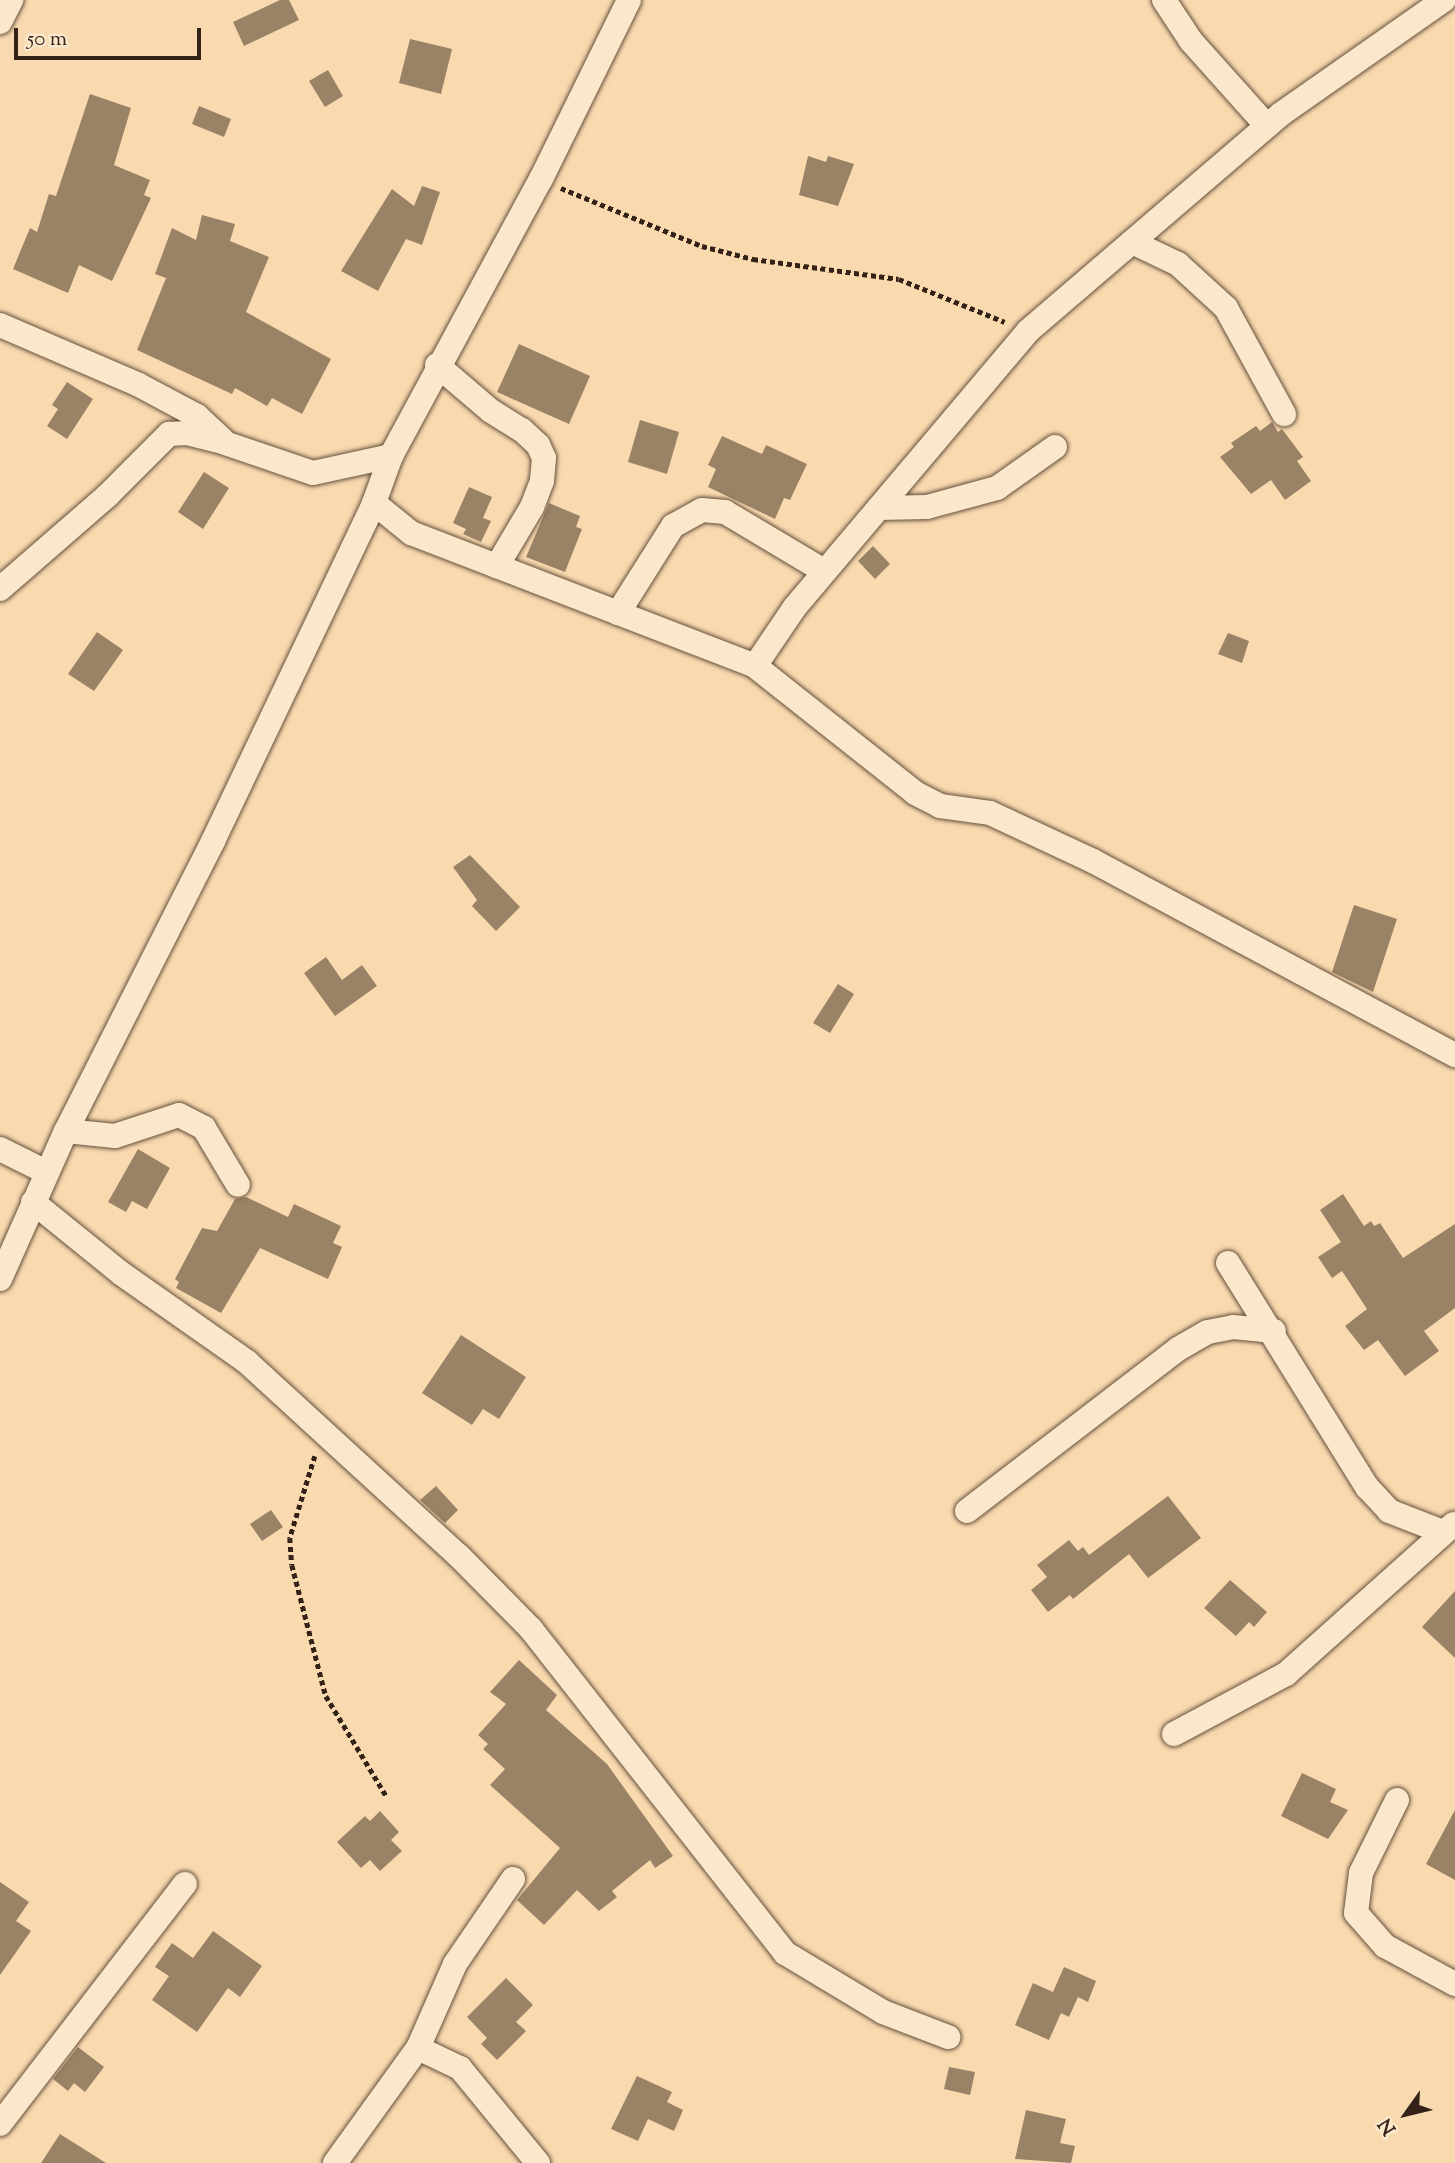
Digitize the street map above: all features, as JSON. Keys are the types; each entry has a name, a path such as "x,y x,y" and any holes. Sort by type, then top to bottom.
{"street":[{"path":"0,22 11,0"},
{"path":"0,1279 46,1172 213,841 374,503 391,456 541,179 629,0"},
{"path":"1164,0 1191,41 1267,126"},
{"path":"755,666 824,571 1028,331 1267,126 1444,0"},
{"path":"1132,242 1178,264 1226,308 1284,414"},
{"path":"0,325 139,385 197,416 229,445"},
{"path":"438,365 491,411 522,430 538,445 544,458 532,507 497,566"},
{"path":"0,589 107,496 162,438 187,433 313,473 391,456"},
{"path":"879,508 927,507 997,488 1055,447"},
{"path":"374,503 411,533 755,666 915,793 940,806 990,813 1093,861 1455,1055"},
{"path":"618,613 673,526 702,510 725,512 824,571"},
{"path":"66,1131 115,1136 179,1115 204,1128 239,1185"},
{"path":"0,1149 46,1172"},
{"path":"33,1202 122,1274 247,1362 531,1629 785,1952 883,2012 948,2037"},
{"path":"1228,1263 1274,1331 1367,1487 1389,1511 1449,1528"},
{"path":"967,1511 1178,1349 1208,1332 1233,1327 1274,1331"},
{"path":"1174,1734 1286,1674 1449,1528"},
{"path":"1397,1800 1361,1872 1356,1913 1385,1946 1455,1984"},
{"path":"335,2163 418,2048 455,1964 513,1879"},
{"path":"0,2124 185,1884"},
{"path":"418,2048 460,2068 538,2163"}],"path":[{"path":"541,179 702,246 753,259 899,279 1028,331"},
{"path":"322,1432 290,1538 292,1565 326,1696 387,1797"}],"building":[{"path":"280,0 289,0 299,20 244,46 233,22"},
{"path":"410,39 452,49 441,94 399,83"},
{"path":"328,70 343,96 325,107 309,81"},
{"path":"90,94 131,108 114,165 150,180 144,195 151,198 112,281 79,265 68,293 13,269 30,228 37,232 49,194 56,196"},
{"path":"199,106 231,119 224,137 192,124"},
{"path":"808,156 826,162 828,156 854,164 838,206 799,195"},
{"path":"422,186 440,192 422,245 406,239 378,291 341,271 392,189 414,206"},
{"path":"202,215 235,224 230,241 269,257 246,312 331,359 302,414 272,398 267,406 235,388 232,394 137,350 166,278 155,274 172,228 196,240"},
{"path":"519,344 590,376 569,424 497,392"},
{"path":"67,382 93,399 67,439 47,426 58,409 52,405"},
{"path":"640,420 679,432 667,474 628,462"},
{"path":"1272,422 1278,432 1282,429 1303,457 1297,461 1311,481 1285,500 1271,480 1251,494 1220,457 1234,447 1231,443 1256,426 1260,431"},
{"path":"722,436 762,454 766,445 807,464 790,500 784,498 775,519 708,487 716,469 708,465"},
{"path":"204,472 229,488 203,529 178,512"},
{"path":"469,487 492,497 483,518 491,521 481,542 463,534 466,529 453,523"},
{"path":"549,503 580,516 576,527 582,529 565,572 526,557"},
{"path":"873,546 890,564 875,579 858,561"},
{"path":"97,632 123,650 94,691 68,674"},
{"path":"1228,633 1249,641 1242,663 1218,654"},
{"path":"470,855 520,907 496,931 472,906 477,900 453,867"},
{"path":"1354,905 1397,919 1373,992 1332,972"},
{"path":"326,957 342,980 362,965 377,986 335,1016 304,973"},
{"path":"838,984 854,994 830,1033 813,1023"},
{"path":"138,1149 170,1168 147,1209 132,1201 126,1212 108,1202"},
{"path":"1343,1194 1364,1226 1371,1221 1374,1226 1380,1223 1403,1258 1455,1224 1455,1308 1424,1331 1439,1351 1405,1376 1378,1340 1364,1350 1345,1326 1367,1309 1342,1271 1332,1278 1318,1257 1341,1242 1320,1210"},
{"path":"246,1197 288,1217 294,1204 341,1226 333,1243 342,1247 328,1279 260,1248 221,1313 176,1288 179,1282 175,1279 202,1228 217,1231 235,1199"},
{"path":"461,1335 526,1377 499,1419 483,1409 472,1425 422,1393"},
{"path":"436,1486 458,1510 445,1523 420,1500"},
{"path":"1168,1496 1201,1538 1148,1578 1129,1554 1073,1599 1070,1595 1048,1612 1031,1590 1047,1577 1037,1565 1069,1540 1078,1551 1083,1547 1089,1555"},
{"path":"271,1510 283,1527 262,1541 250,1524"},
{"path":"1230,1580 1267,1612 1254,1627 1249,1622 1236,1636 1204,1608"},
{"path":"1455,1591 1455,1658 1422,1627"},
{"path":"519,1660 557,1695 546,1710 607,1764 673,1856 655,1868 650,1860 612,1891 617,1897 599,1911 577,1890 544,1925 517,1900 560,1848 490,1785 505,1769 483,1749 488,1744 478,1735 506,1704 490,1692"},
{"path":"1302,1773 1336,1789 1330,1802 1348,1810 1328,1839 1281,1816"},
{"path":"1455,1810 1455,1880 1426,1864"},
{"path":"380,1811 399,1832 391,1840 402,1851 380,1871 370,1860 361,1868 337,1842 365,1816 370,1821"},
{"path":"0,1882 29,1902 16,1921 31,1931 0,1975"},
{"path":"213,1931 262,1966 240,1997 228,1988 197,2032 152,2000 169,1976 155,1967 172,1943 193,1958"},
{"path":"1064,1967 1096,1981 1088,2002 1078,1997 1069,2017 1061,2013 1049,2040 1015,2025 1033,1983 1053,1992"},
{"path":"506,1978 533,2005 516,2022 526,2031 497,2060 481,2044 487,2038 467,2017"},
{"path":"78,2047 104,2067 85,2092 74,2083 68,2091 53,2079"},
{"path":"949,2067 975,2072 970,2095 944,2089"},
{"path":"637,2076 672,2092 667,2102 683,2110 674,2131 648,2119 638,2141 611,2129"},
{"path":"1026,2110 1066,2119 1060,2143 1075,2146 1071,2163 1015,2159"},
{"path":"60,2134 106,2163 41,2163"}]}
